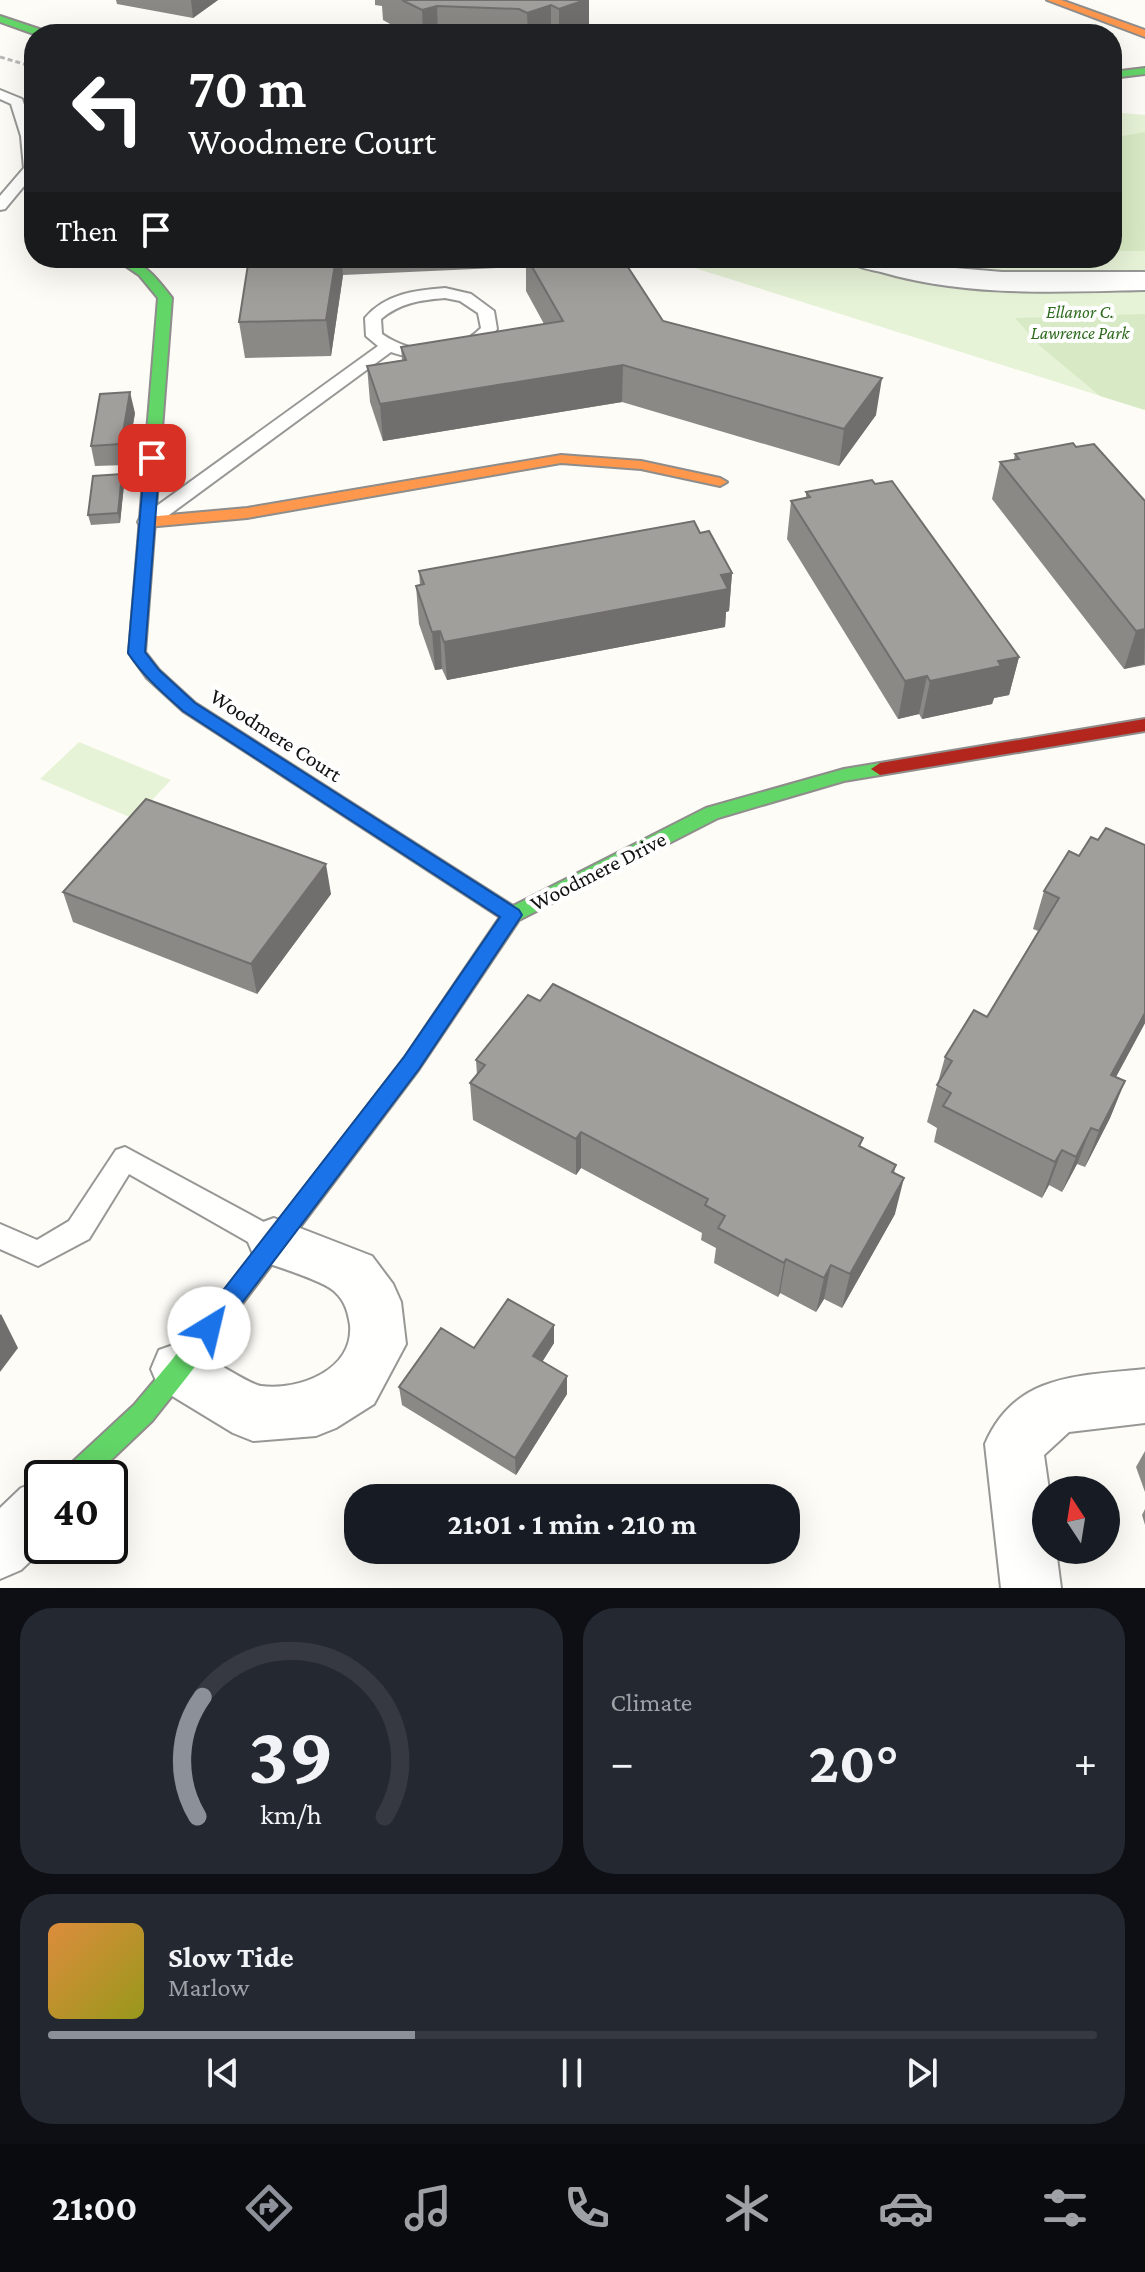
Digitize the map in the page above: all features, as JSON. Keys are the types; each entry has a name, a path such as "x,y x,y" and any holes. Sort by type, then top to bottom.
{"main road":[{"path":"1052,0 1118,24"},
{"path":"0,19 24,27"},
{"path":"1122,26 1145,34"},
{"path":"1122,74 1145,71"},
{"name":"Woodmere Court","path":"137,268 165,298 137,653 153,674 189,707 512,915"},
{"path":"147,522 247,513 561,459 598,458 646,463 720,482"},
{"name":"Woodmere Drive","path":"93,1460 143,1413 179,1369 412,1063 512,915 712,813 844,775 1145,725"}],"street":[{"path":"905,268 943,277 1000,282 1145,281"},
{"path":"179,1369 253,1414 316,1409 354,1385 379,1344 374,1302 353,1273 274,1242"},
{"path":"1031,1588 1014,1444 1056,1406 1145,1396"},
{"path":"0,1549 24,1526"}],"lane":[{"path":"0,94 17,102 24,124"},
{"path":"0,206 24,177"},
{"path":"445,293 465,297 486,311 490,323 489,329 471,346 452,353 416,355 388,347 374,336 373,318 390,302 410,295 445,293"},
{"path":"147,522 388,347"},
{"path":"0,1236 38,1254 79,1230 125,1158 274,1242"}],"path":[{"path":"0,57 24,64"}],"green space":[{"name":"Ellanor C. Lawrence Park","path":"1122,113 1145,115 1145,410 695,268 1122,268"},
{"path":"1145,132 1145,251 1122,251 1122,136"},
{"path":"1145,314 1145,410 1100,396 1040,346 1015,318"},
{"path":"79,742 171,780 134,819 40,779"}],"building":[{"path":"402,0 585,0 559,9 551,5 527,13 519,9 437,6 422,10"},
{"path":"247,268 334,268 326,320 239,322"},
{"path":"533,268 629,268 663,321 882,378 844,429 623,365 380,404 367,366 406,360 401,347 563,321"},
{"path":"130,392 121,444 91,446 100,394"},
{"path":"1073,443 1076,447 1094,444 1145,501 1145,629 1136,631 1000,462 1019,459 1015,454"},
{"path":"122,474 118,513 88,515 93,476"},
{"path":"872,480 875,484 892,481 1019,657 998,661 1001,666 930,681 927,676 905,681 791,501 810,497 806,492"},
{"path":"694,521 700,533 709,531 732,573 721,575 728,589 444,642 440,631 432,632 416,586 424,584 419,571"},
{"path":"146,799 326,864 251,964 63,892"},
{"path":"1106,828 1145,845 1145,1013 1111,1075 1125,1081 1099,1131 1091,1128 1076,1157 1062,1150 1055,1162 943,1106 951,1093 937,1085 952,1061 945,1057 974,1010 987,1017 1059,898 1044,891 1069,851 1079,856 1091,837 1098,840"},
{"path":"553,984 863,1138 859,1146 896,1165 892,1172 904,1178 850,1274 831,1265 824,1278 786,1259 784,1263 718,1228 725,1216 705,1205 708,1199 581,1132 576,1139 470,1083 485,1065 476,1060 528,995 540,1001"},
{"path":"508,1299 554,1325 533,1356 567,1376 515,1458 399,1387 441,1328 474,1348"}],"traffic: fast":[{"path":"0,19 24,27"},
{"path":"1122,74 1145,71"},
{"path":"137,268 165,298 137,653 153,674 189,707 512,915"},
{"path":"93,1460 143,1413 179,1369 412,1063 512,915 712,813 844,775 880,769"}],"traffic: slow":[{"path":"1052,0 1118,24"},
{"path":"1122,26 1145,34"},
{"path":"147,522 247,513 561,459 641,465 720,482"}],"traffic: jam":[{"path":"880,769 1145,725"}],"route":[{"path":"152,458 137,653 153,674 189,707 512,915 412,1063 209,1328"}]}
